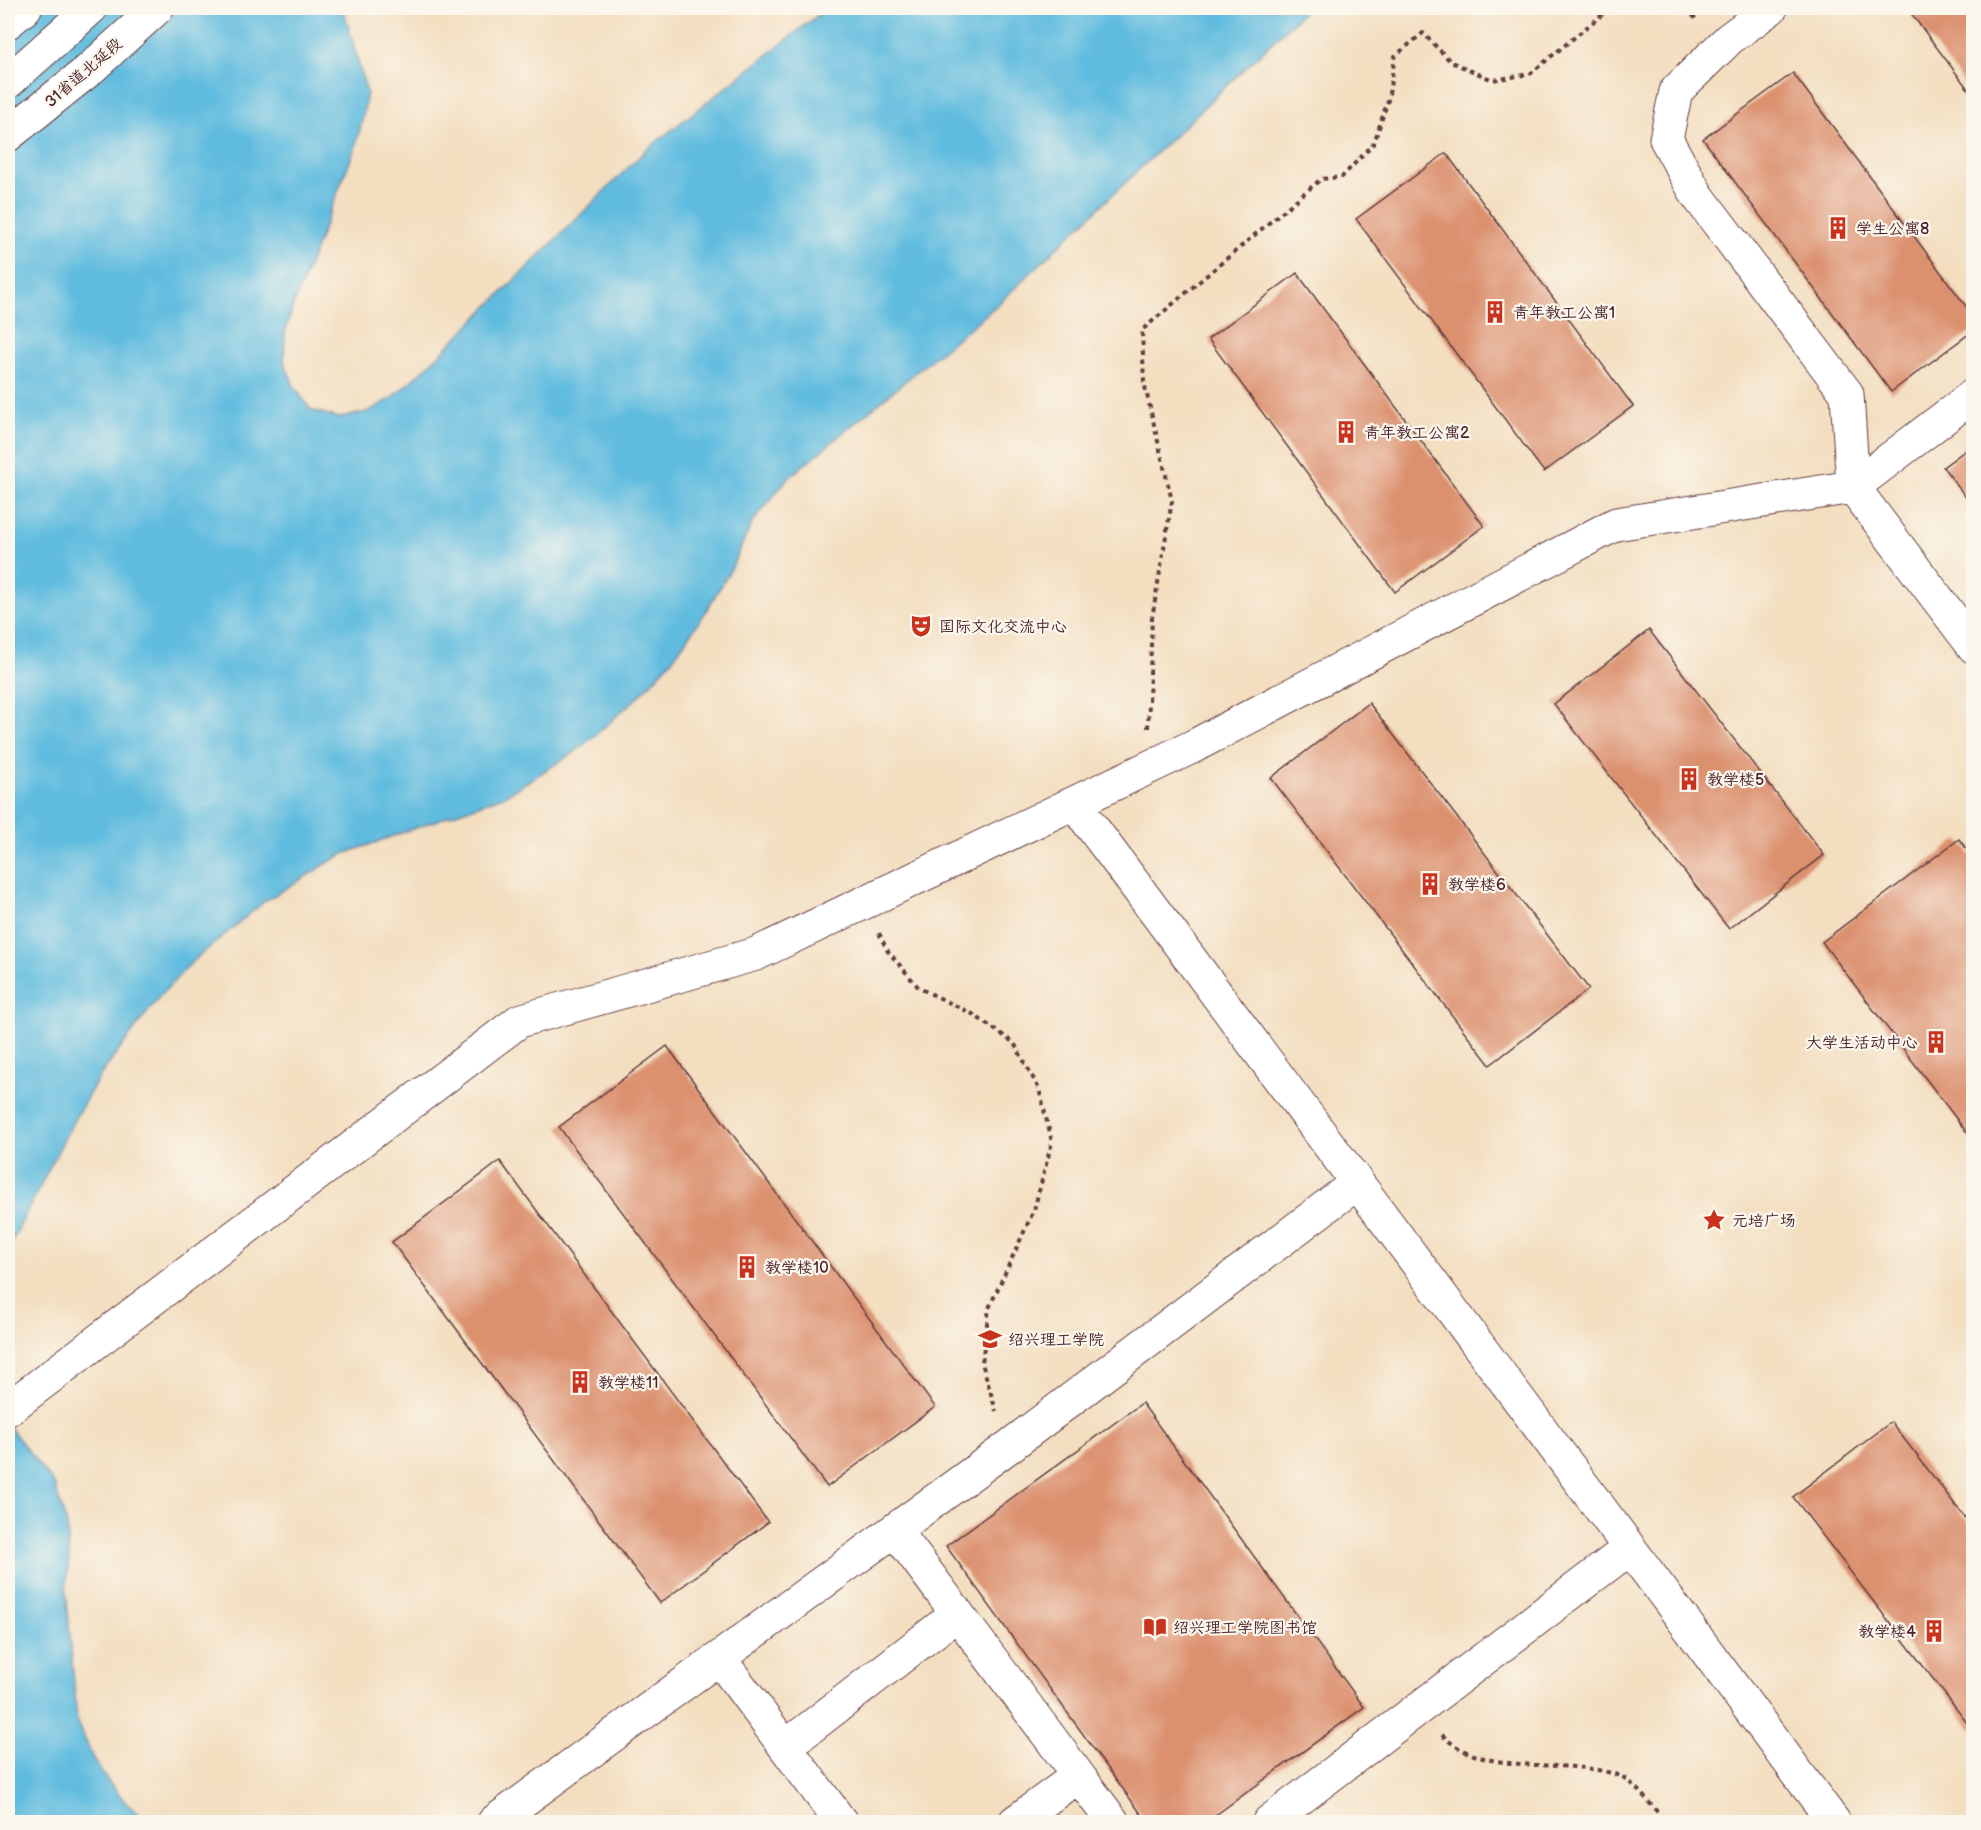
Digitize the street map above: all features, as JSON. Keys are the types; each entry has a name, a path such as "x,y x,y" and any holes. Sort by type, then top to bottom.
{"main road":[{"path":"8,22 25,8"},
{"path":"8,82 91,8"},
{"name":"31省道北延段","path":"8,135 89,70 157,8"},
{"path":"1771,8 1729,39 1676,91 1666,139 1697,195 1847,394 1853,487 1974,647"},
{"path":"13,1405 519,1021 756,954 1194,746 1616,524 1853,487 1974,396"},
{"path":"1074,803 1834,1822"},
{"path":"494,1822 1007,1448 1357,1183"},
{"path":"895,1530 1113,1822"},
{"path":"1269,1822 1630,1548"},
{"path":"785,1747 957,1614"},
{"path":"719,1658 841,1822"},
{"path":"1015,1822 1078,1776"}],"path":[{"path":"1147,768 1152,618 1172,501 1144,382 1142,330 1321,179 1342,177 1374,143 1388,100 1395,56 1424,33 1451,62 1493,80 1530,74 1604,13 1615,8"},
{"path":"864,903 887,950 919,988 971,1013 1014,1043 1039,1089 1052,1142 1034,1210 989,1308 982,1363 1007,1448"},
{"path":"1416,1711 1446,1740 1488,1760 1571,1766 1622,1776 1663,1818 1664,1822"}],"water":[{"path":"8,8 343,8 367,93 355,148 293,306 285,333 284,362 295,388 311,410 339,418 367,412 391,399 431,363 646,150 827,8 1308,8 996,306 787,479 752,523 731,569 703,616 672,660 641,694 607,725 575,752 506,795 341,855 265,901 192,962 158,998 100,1076 75,1118 8,1249"},
{"path":"8,1425 54,1484 67,1525 69,1558 66,1589 77,1720 94,1761 107,1780 127,1804 148,1822 8,1822"}],"building":[{"path":"1907,8 1974,8 1974,97"},
{"name":"学生公寓8","path":"1793,73 1974,317 1974,330 1891,392 1703,139"},
{"name":"青年教工公寓1","path":"1446,153 1633,406 1544,472 1356,219"},
{"name":"青年教工公寓2","path":"1297,273 1484,526 1395,592 1208,339"},
{"path":"1974,444 1974,508 1943,467"},
{"name":"教学楼5","path":"1649,630 1824,855 1729,929 1554,704"},
{"name":"教学楼6","path":"1369,703 1589,989 1490,1065 1271,778"},
{"name":"大学生活动中心","path":"1959,839 1974,859 1974,1142 1822,942"},
{"name":"教学楼10","path":"667,1046 935,1407 827,1487 559,1127"},
{"name":"教学楼11","path":"500,1161 768,1522 660,1603 392,1242"},
{"name":"绍兴理工学院图书馆","path":"1142,1403 1364,1707 1206,1822 1147,1822 946,1546"},
{"name":"教学楼4","path":"1891,1422 1974,1529 1974,1732 1793,1497"}],"place":[{"name":"学生公寓8","path":"1838,228"},
{"name":"青年教工公寓1","path":"1495,312"},
{"name":"青年教工公寓2","path":"1346,432"},
{"name":"国际文化交流中心","path":"921,626"},
{"name":"教学楼5","path":"1689,779"},
{"name":"教学楼6","path":"1430,884"},
{"name":"大学生活动中心","path":"1936,1042"},
{"name":"元培广场","path":"1714,1220"},
{"name":"教学楼10","path":"747,1267"},
{"name":"绍兴理工学院","path":"990,1339"},
{"name":"教学楼11","path":"580,1382"},
{"name":"绍兴理工学院图书馆","path":"1155,1627"},
{"name":"教学楼4","path":"1934,1631"}]}
